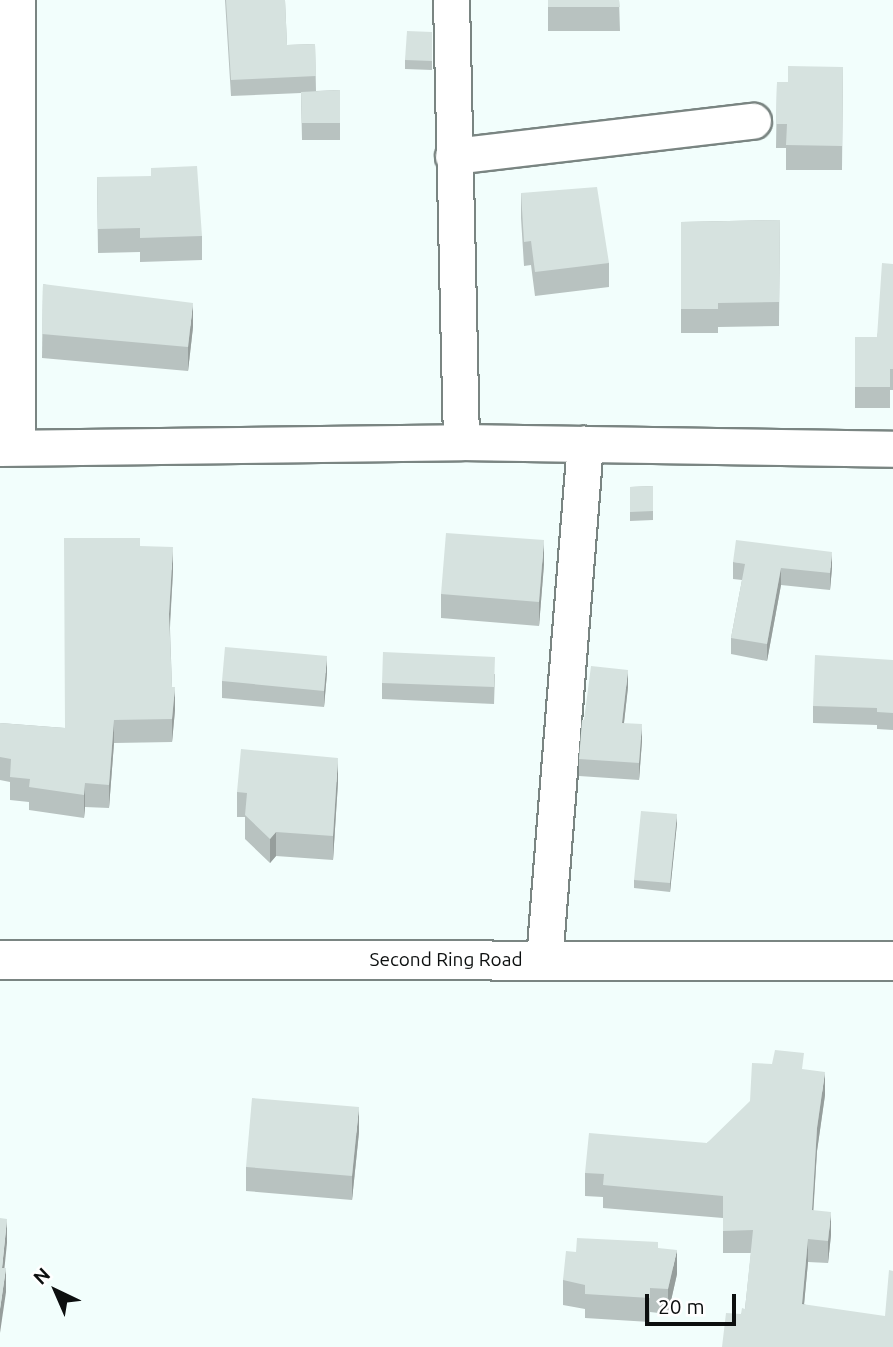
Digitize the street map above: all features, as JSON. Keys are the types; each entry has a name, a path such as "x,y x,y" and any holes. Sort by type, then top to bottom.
{"street":[{"path":"17,0 9,448 461,442 893,449"},
{"path":"451,0 461,442"},
{"path":"453,156 753,121"},
{"path":"544,960 585,444"},
{"name":"Second Ring Road","path":"0,960 893,961"}],"building":[{"path":"226,0 285,0 287,45 315,44 316,76 231,80"},
{"path":"548,0 619,0 620,7 548,7"},
{"path":"407,31 432,32 432,61 405,60"},
{"path":"788,66 843,67 842,146 786,145 787,124 776,124 777,82 788,82"},
{"path":"340,90 340,123 302,123 301,92"},
{"path":"197,166 202,236 140,238 140,228 98,229 97,177 151,176 151,168"},
{"path":"597,187 609,263 535,272 531,241 524,242 521,193"},
{"path":"780,220 779,302 718,303 718,309 681,309 681,222"},
{"path":"882,263 893,264 893,369 890,369 890,387 855,387 855,337 877,337"},
{"path":"43,284 193,303 188,347 42,334"},
{"path":"653,486 653,511 630,512 630,487"},
{"path":"446,533 544,540 539,602 441,594"},
{"path":"64,538 140,538 140,546 173,547 169,614 172,687 175,687 172,719 114,720 109,785 85,783 84,795 29,787 30,779 10,777 11,759 0,757 0,723 65,728"},
{"path":"736,540 832,552 830,573 781,568 767,644 731,638 745,564 733,562"},
{"path":"225,647 327,656 324,691 222,681"},
{"path":"383,652 495,657 494,687 382,683"},
{"path":"815,655 893,660 893,713 877,712 877,708 813,706"},
{"path":"591,666 628,670 622,723 642,724 639,763 579,759"},
{"path":"241,749 338,758 333,836 276,832 270,839 245,815 247,793 237,792"},
{"path":"641,811 677,814 670,883 634,880"},
{"path":"775,1050 804,1053 802,1069 825,1072 817,1128 812,1210 831,1212 828,1241 808,1239 802,1304 885,1316 889,1270 893,1271 893,1347 722,1347 726,1313 741,1314 742,1308 745,1309 753,1230 723,1231 723,1196 603,1185 604,1174 585,1173 589,1133 707,1143 750,1101 752,1063 772,1064"},
{"path":"252,1098 359,1107 352,1176 246,1167"},
{"path":"0,1218 7,1219 2,1268 6,1268 0,1309"},
{"path":"577,1238 658,1242 658,1248 677,1250 668,1289 650,1288 650,1298 585,1294 585,1285 563,1280 566,1251 576,1252"}]}
